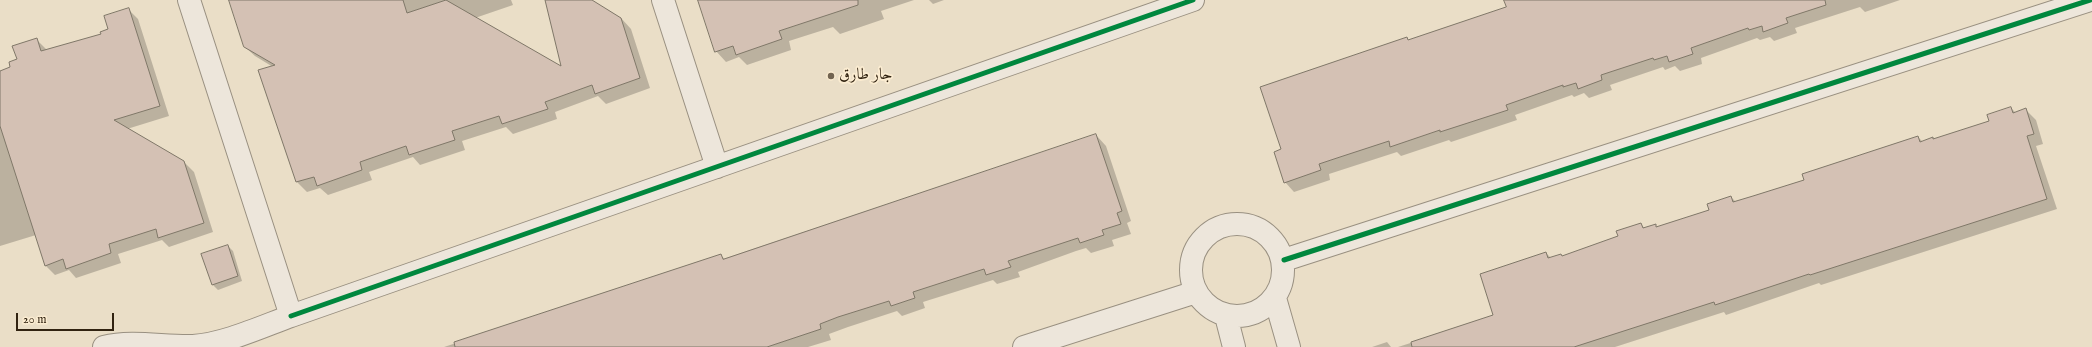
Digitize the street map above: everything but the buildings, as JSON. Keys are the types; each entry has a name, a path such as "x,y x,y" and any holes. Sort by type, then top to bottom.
{"street":[{"path":"189,0 291,316"},
{"path":"663,0 717,167"},
{"path":"104,347 130,345 194,346 218,342 1193,0"},
{"path":"1284,260 2090,0"},
{"path":"1241,223 1260,229 1275,242 1284,260 1284,280 1276,298 1262,310 1245,317 1226,316 1209,308 1196,292 1190,273 1193,254 1204,237 1221,226 1241,223"},
{"path":"1024,347 1196,292"},
{"path":"1276,298 1289,347"},
{"path":"1226,316 1234,347"}],"cycle path":[{"path":"291,316 1193,0"},
{"path":"1284,260 2090,0"}],"place":[{"name":"جار طارق","path":"831,76"}]}
